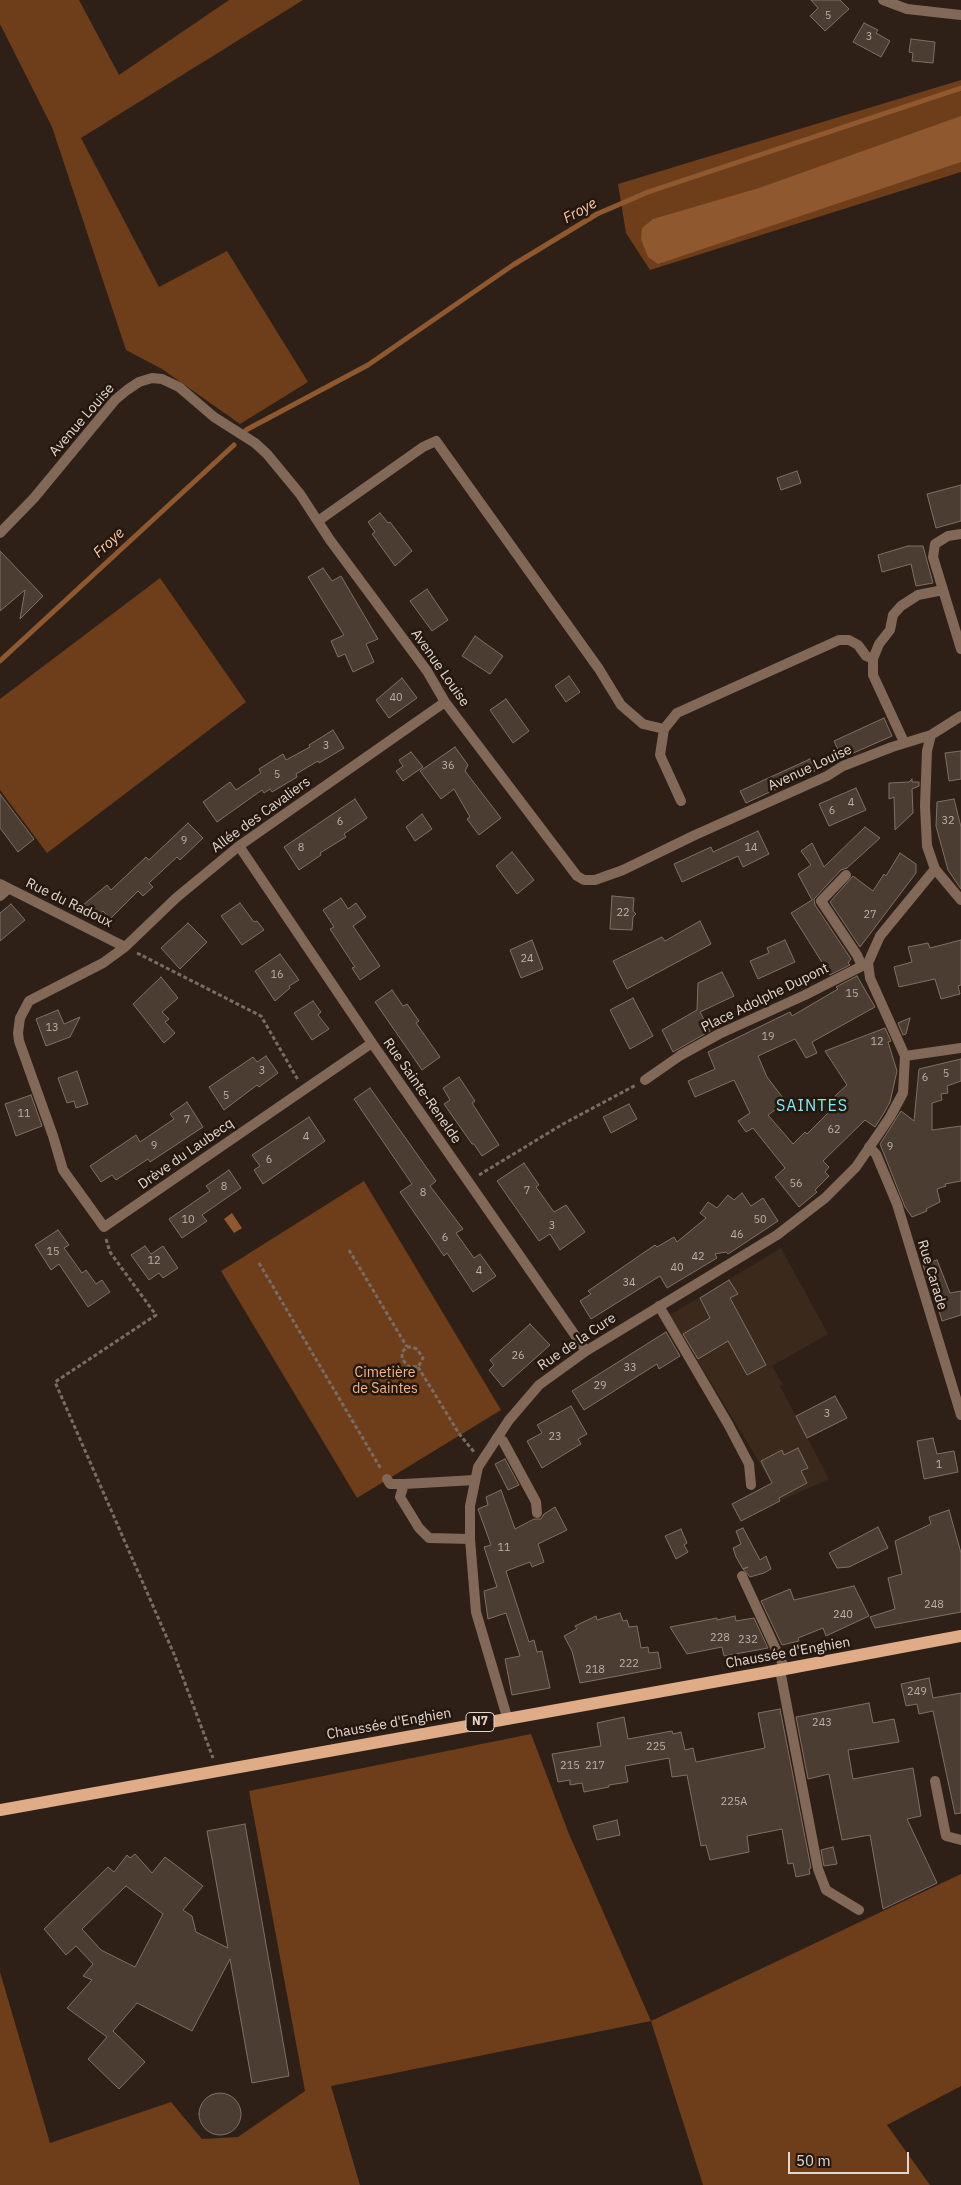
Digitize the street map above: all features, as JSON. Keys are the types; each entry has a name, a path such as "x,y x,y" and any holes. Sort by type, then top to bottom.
{"main road":[{"name":"Chaussée d'Enghien","path":"0,1810 783,1670 961,1636"}],"street":[{"path":"883,0 908,9 961,15"},
{"name":"Avenue Louise","path":"0,533 34,498 115,400 139,382 152,378 162,379 179,387 214,417 254,443 267,454 300,494 427,672 445,702 577,876 584,880 595,880 623,870 695,835 827,776 843,766 904,742 930,735 961,716"},
{"path":"318,521 423,447 436,441 599,669 621,705 643,724 664,729"},
{"path":"961,534 948,536 935,544 933,557 961,649"},
{"path":"904,742 873,675 873,659 879,644 890,630 892,615 901,606 918,595 943,590"},
{"path":"681,801 660,755 664,729 677,713 802,655 839,640 849,640 858,645 866,656 873,659"},
{"name":"Allée des Cavaliers","path":"104,1227 63,1170 53,1136 19,1041 20,1018 29,1001 103,963 125,946 176,898 239,846 445,702"},
{"path":"930,735 926,751 924,806 927,846 935,869 961,900"},
{"name":"Rue Sainte-Renelde","path":"239,846 372,1043 586,1351"},
{"path":"865,964 880,936 935,869"},
{"path":"846,875 821,901 865,964 905,1056 903,1092 890,1117 869,1147"},
{"name":"Rue du Radoux","path":"3,890 25,895 125,946"},
{"name":"Place Adolphe Dupont","path":"645,1080 681,1055 719,1034 805,995 865,964"},
{"name":"Drève du Laubecq","path":"104,1227 372,1043"},
{"path":"905,1056 961,1048"},
{"name":"Rue de la Cure","path":"507,1718 476,1612 470,1538 470,1506 475,1480 482,1460 509,1420 539,1385 586,1351 777,1235 825,1198 856,1167 869,1147"},
{"name":"Rue Carade","path":"869,1147 876,1154 896,1204 961,1415"},
{"path":"659,1306 728,1424 749,1464 751,1484"},
{"path":"497,1438 503,1441 536,1502 537,1513"},
{"path":"387,1479 390,1484 475,1480"},
{"path":"404,1484 400,1497 418,1528 429,1538 470,1538"},
{"path":"742,1576 783,1670 818,1869 826,1890 859,1910"},
{"path":"935,1780 946,1836 961,1840"}],"path":[{"path":"125,946 261,1016 304,1089"},
{"path":"468,1182 563,1124 645,1080"},
{"path":"104,1227 110,1252 156,1315 55,1382 174,1654 217,1770"},
{"path":"349,1250 407,1347 417,1349 423,1358 418,1367"},
{"path":"259,1263 387,1479"},
{"path":"407,1347 402,1352 404,1362 407,1366 418,1367"},
{"path":"418,1367 460,1435 482,1460"}],"shaded area":[{"path":"961,116 961,162 658,264 648,257 641,239 642,228 653,219 759,188"},
{"path":"232,1213 242,1228 234,1233 224,1219"},
{"path":"781,1248 828,1334 772,1366 783,1385 780,1386 829,1479 782,1500 670,1315"}],"green space":[{"path":"0,0 79,0 119,75 229,0 303,0 81,138 159,287 227,251 308,382 240,424 162,369 126,350 52,127 0,24"},
{"path":"961,80 961,172 650,270 626,233 618,184"},
{"path":"160,578 246,702 47,853 0,790 0,699"},
{"name":"Cimetière de Saintes","path":"364,1181 501,1410 357,1498 221,1271"},
{"path":"531,1734 569,1834 651,2021 331,2086 360,2185 0,2185 0,1972 50,2143 171,2102 202,2139 238,2137 305,2091 249,1791"},
{"path":"961,1874 961,2086 887,2125 930,2185 703,2185 651,2021"}],"building":[{"path":"811,0 840,0 849,9 825,31 810,16 818,8"},
{"path":"864,23 878,30 876,33 890,41 881,57 853,42"},
{"path":"911,39 935,42 933,63 912,61 913,53 909,52"},
{"path":"797,471 801,483 781,490 777,478"},
{"path":"961,485 961,521 936,528 927,494"},
{"path":"380,513 388,523 390,522 412,551 395,566 372,534 375,532 368,522"},
{"path":"908,546 923,546 933,583 916,586 911,564 882,572 878,555"},
{"path":"0,551 43,596 20,619 25,590 0,611"},
{"path":"323,568 332,581 341,576 378,639 366,644 374,662 353,672 345,654 338,657 331,641 344,635 308,577"},
{"path":"427,589 448,620 432,631 410,601"},
{"path":"475,636 503,656 490,674 462,656"},
{"path":"569,676 580,692 566,702 555,686"},
{"path":"402,678 417,698 389,718 376,700"},
{"path":"506,699 529,731 513,743 490,710"},
{"path":"884,718 892,736 842,758 834,741"},
{"path":"333,730 344,748 296,774 297,777 272,792 270,789 264,793 262,790 217,822 203,802 230,782 236,790 261,773 259,769 283,754 286,760 310,747 309,745"},
{"path":"455,747 468,765 465,771 501,818 479,835 467,819 470,817 454,789 441,799 420,771"},
{"path":"961,751 961,779 949,781 945,753"},
{"path":"411,752 423,767 403,781 396,771 403,766 399,760"},
{"path":"810,759 815,771 746,803 740,791"},
{"path":"912,779 912,782 919,782 919,786 912,789 913,813 895,830 894,797 889,799 889,783 909,782"},
{"path":"856,788 866,810 829,826 819,804"},
{"path":"0,794 34,839 18,852 0,828"},
{"path":"355,799 367,818 344,834 346,837 320,853 321,855 299,870 284,847"},
{"path":"954,799 961,827 961,889 948,870 936,826 937,802"},
{"path":"422,814 432,829 415,841 406,827"},
{"path":"188,823 203,838 180,860 177,857 149,883 153,887 143,896 138,891 110,919 103,911 95,918 83,905 107,885 111,890 146,857 149,860"},
{"path":"865,827 880,838 847,868 841,870 814,899 815,905 851,959 848,963 850,965 830,975 791,913 812,900 798,874 811,865 801,851 812,843 824,867"},
{"path":"758,831 769,854 743,867 738,856 682,882 674,864 711,847 713,852"},
{"path":"512,852 534,880 517,894 496,866"},
{"path":"900,853 916,864 916,873 860,947 830,902 853,876 873,891 884,874 886,876"},
{"path":"612,896 634,898 633,911 636,914 633,917 632,930 610,929"},
{"path":"341,898 348,909 356,903 366,917 353,926 380,966 360,980 352,968 355,967 330,929 334,927 323,910"},
{"path":"240,903 254,922 257,921 264,930 242,945 221,916"},
{"path":"11,904 25,920 0,941 0,913"},
{"path":"700,921 711,944 627,989 613,961 662,937 665,941"},
{"path":"188,923 207,942 180,969 161,948"},
{"path":"532,940 543,969 521,978 510,950"},
{"path":"785,940 795,962 758,979 750,961 769,953 767,948"},
{"path":"961,940 961,985 958,986 960,994 941,999 935,979 899,987 894,967 912,962 908,947 928,943 930,948"},
{"path":"280,954 299,980 289,986 290,988 275,1001 255,971"},
{"path":"722,972 734,996 700,1012 710,1031 673,1052 662,1030 697,1010 698,983"},
{"path":"857,976 875,1007 812,1042 817,1053 806,1058 795,1039 758,1056 767,1077 786,1102 768,1115 793,1144 805,1132 807,1134 840,1101 835,1096 847,1085 825,1051 885,1028 891,1041 888,1042 897,1071 890,1102 884,1113 875,1127 865,1120 823,1161 829,1167 825,1172 829,1176 815,1190 817,1192 799,1207 775,1177 785,1168 753,1128 746,1132 738,1121 750,1113 734,1080 695,1097 688,1081 715,1069 708,1052 790,1012 792,1016 838,989 836,987"},
{"path":"161,977 178,998 162,1012 169,1019 165,1022 175,1033 164,1043 133,1004"},
{"path":"392,990 403,1006 407,1004 419,1021 416,1023 440,1057 422,1070 375,1002"},
{"path":"633,998 653,1036 630,1049 610,1010"},
{"path":"313,1001 321,1012 318,1015 329,1029 312,1040 294,1013"},
{"path":"58,1010 64,1024 80,1017 70,1037 46,1046 36,1019"},
{"path":"910,1018 906,1034 903,1035 898,1023"},
{"path":"266,1056 278,1073 259,1087 257,1085 224,1110 209,1087 253,1057 257,1062"},
{"path":"961,1059 961,1081 947,1086 948,1093 941,1094 942,1100 932,1103 932,1130 961,1126 961,1181 945,1184 946,1186 937,1189 940,1202 926,1209 927,1211 912,1217 905,1207 880,1144 901,1111 914,1121 919,1069"},
{"path":"77,1071 88,1104 76,1108 74,1101 67,1103 58,1078"},
{"path":"459,1077 475,1101 472,1103 499,1145 482,1156 444,1104 450,1100 443,1088"},
{"path":"370,1088 436,1181 430,1186 463,1229 456,1233 474,1258 480,1254 496,1276 473,1292 447,1253 444,1256 400,1192 412,1184 354,1099"},
{"path":"31,1095 42,1126 16,1136 5,1104"},
{"path":"187,1102 203,1127 150,1162 148,1159 116,1180 112,1175 101,1182 90,1166 136,1135 140,1142 174,1119 170,1114"},
{"path":"629,1104 637,1119 611,1133 603,1117"},
{"path":"309,1117 325,1141 263,1184 254,1170 260,1166 252,1155"},
{"path":"524,1163 539,1185 536,1187 554,1212 566,1205 585,1232 560,1250 550,1234 539,1241 497,1181"},
{"path":"229,1170 241,1188 202,1215 207,1221 182,1238 169,1219 210,1191 206,1186"},
{"path":"742,1193 751,1206 763,1198 778,1221 728,1254 726,1252 715,1254 717,1258 667,1288 660,1276 591,1319 580,1301 591,1294 588,1291 655,1245 657,1247 674,1237 677,1242 706,1218 700,1213 708,1202 717,1208 728,1195 734,1200"},
{"path":"58,1230 69,1245 64,1248 82,1273 86,1270 96,1284 102,1280 110,1292 88,1307 59,1264 51,1270 35,1245"},
{"path":"145,1246 151,1254 163,1246 178,1268 163,1278 159,1273 149,1280 131,1255"},
{"path":"937,1260 950,1293 961,1291 961,1315 942,1321 923,1265"},
{"path":"729,1280 738,1294 730,1298 766,1365 747,1375 728,1341 698,1359 683,1334 710,1318 700,1298"},
{"path":"530,1324 550,1345 503,1387 489,1370 494,1365 490,1360"},
{"path":"666,1332 680,1356 659,1369 657,1364 584,1410 572,1391"},
{"path":"835,1396 847,1418 807,1438 796,1416"},
{"path":"571,1406 587,1434 578,1439 581,1444 542,1468 527,1441 542,1433 537,1425"},
{"path":"933,1438 937,1454 954,1451 958,1472 924,1479 917,1441"},
{"path":"798,1448 808,1468 801,1471 807,1483 779,1498 780,1501 741,1521 732,1504 772,1483 761,1461 782,1450 784,1455"},
{"path":"505,1459 519,1485 508,1490 495,1464"},
{"path":"501,1490 515,1529 534,1519 541,1519 544,1514 555,1507 567,1530 538,1544 544,1562 532,1567 530,1562 506,1571 529,1642 534,1640 537,1652 542,1651 550,1688 512,1695 505,1659 520,1656 506,1613 488,1619 484,1591 497,1587 484,1547 491,1545 478,1509 488,1505 486,1497"},
{"path":"949,1510 961,1553 961,1612 875,1628 870,1617 895,1609 888,1578 902,1574 895,1541 931,1524 929,1517"},
{"path":"878,1527 888,1548 849,1567 837,1568 829,1553"},
{"path":"743,1528 760,1560 766,1556 771,1569 764,1573 750,1577 736,1557 733,1548 741,1544 736,1531"},
{"path":"681,1529 687,1543 684,1545 688,1552 676,1559 665,1536"},
{"path":"854,1586 869,1616 826,1636 823,1628 798,1638 799,1641 782,1645 761,1601 790,1589 794,1600"},
{"path":"620,1613 623,1621 627,1620 629,1627 637,1626 641,1648 648,1647 649,1653 658,1652 661,1668 580,1683 572,1651 564,1636 577,1629 575,1626 596,1616 597,1620"},
{"path":"735,1616 736,1621 754,1618 768,1648 724,1656 722,1647 687,1654 670,1627 717,1618 717,1620"},
{"path":"929,1678 933,1698 961,1693 961,1813 955,1814 933,1711 919,1714 917,1704 906,1706 901,1684"},
{"path":"869,1703 873,1723 894,1719 899,1742 848,1750 853,1779 913,1768 921,1816 907,1819 937,1883 883,1909 870,1835 842,1840 829,1774 808,1779 796,1717"},
{"path":"780,1709 811,1868 809,1869 810,1874 796,1877 793,1863 788,1864 782,1829 747,1836 749,1852 710,1860 706,1845 701,1846 687,1775 672,1777 669,1758 625,1766 628,1782 609,1785 609,1787 584,1792 582,1783 570,1785 570,1780 558,1782 552,1754 601,1746 597,1723 624,1717 628,1739 672,1731 673,1734 681,1732 685,1750 693,1748 696,1762 765,1748 758,1713"},
{"path":"617,1820 620,1835 597,1840 593,1826"},
{"path":"245,1824 289,2076 252,2083 230,1959 192,2031 137,2003 113,2031 145,2062 119,2089 88,2059 107,2037 67,2008 92,1980 83,1976 93,1964 76,1946 66,1955 44,1929 108,1867 114,1872 127,1855 130,1858 135,1854 152,1873 165,1857 203,1886 183,1910 192,1916 196,1932 228,1948 207,1831","holes":["126,1886 163,1914 135,1967 101,1950 82,1929"]},
{"path":"833,1847 837,1864 824,1866 821,1850"},
{"path":"220,2093 235,2099 241,2114 235,2129 220,2135 205,2129 199,2114 205,2099"}],"waterway":[{"name":"Froye","path":"246,430 368,365 513,265 597,214 648,192 961,88"},
{"name":"Froye","path":"0,661 234,445"}],"district":[{"name":"SAINTES","path":"812,1106"}]}
